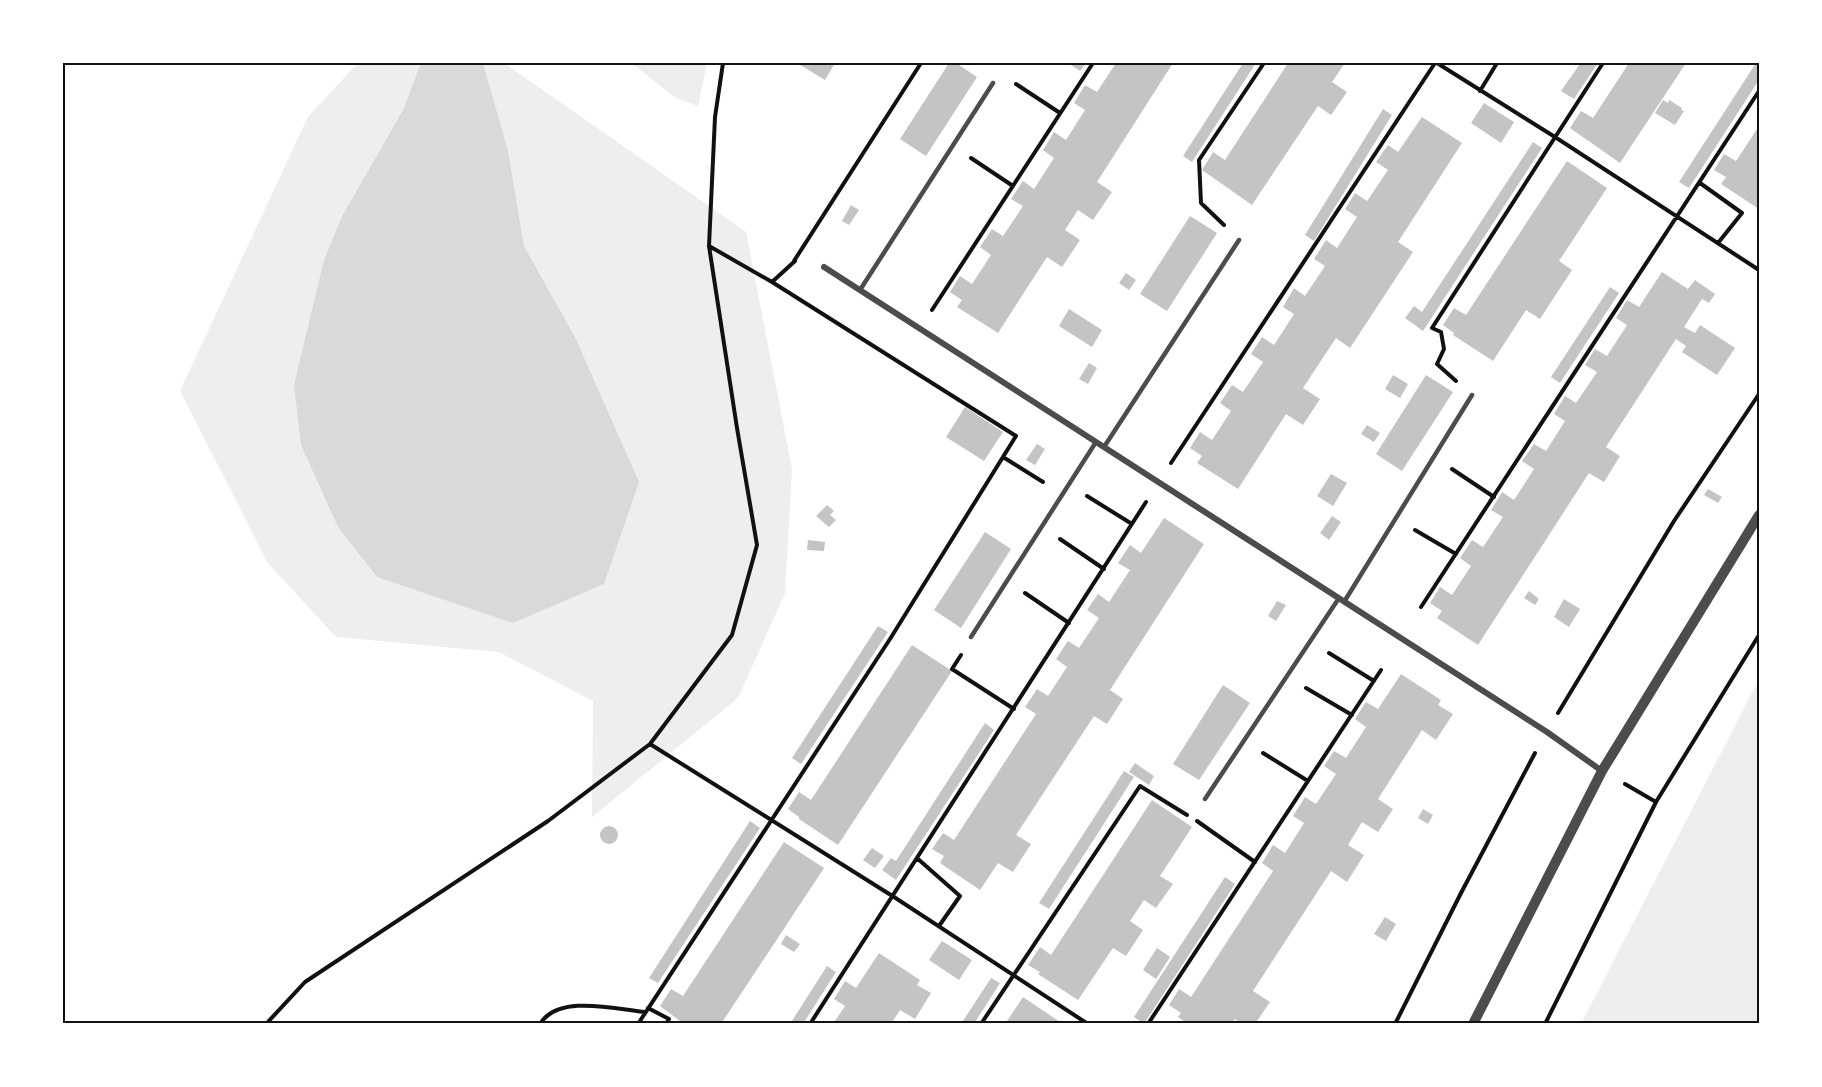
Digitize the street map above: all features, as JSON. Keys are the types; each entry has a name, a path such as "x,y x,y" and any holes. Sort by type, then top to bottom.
{"street":[{"path":"824,267 1547,732 1602,771"},
{"path":"1473,1024 1602,771 1759,515"}],"lane":[{"path":"860,290 993,83"},
{"path":"1104,447 1239,240"},
{"path":"1205,800 1310,641 1342,600 1396,519 1472,395"},
{"path":"971,637 1096,442"}],"path":[{"path":"266,1024 305,982 548,821 650,744 732,635 757,545 709,246 715,117 723,63"},
{"path":"772,282 794,261 921,63"},
{"path":"920,328 1093,63"},
{"path":"1239,240 1201,203 1199,160 1264,63"},
{"path":"810,1024 894,897 1159,482 1436,63 1555,137 1759,270"},
{"path":"1480,91 1497,63"},
{"path":"1472,395 1437,364 1444,349 1441,332 1432,328 1603,63"},
{"path":"993,83 1015,84 1060,113"},
{"path":"1421,607 1759,90"},
{"path":"953,147 1013,186"},
{"path":"1700,183 1742,213 1718,243"},
{"path":"638,1024 890,639 1016,436 772,282 709,246"},
{"path":"794,261 824,267"},
{"path":"1395,1024 1461,893 1547,732 1674,521 1759,394"},
{"path":"1003,456 1063,495"},
{"path":"1434,457 1494,496"},
{"path":"1068,485 1132,524"},
{"path":"1396,519 1456,554"},
{"path":"1042,527 1104,569"},
{"path":"1007,581 1069,623"},
{"path":"1545,1024 1656,802 1759,635"},
{"path":"971,637 952,669 1014,709"},
{"path":"1310,641 1374,681"},
{"path":"1148,1024 1381,670"},
{"path":"1287,676 1352,715"},
{"path":"1244,742 1308,781"},
{"path":"650,744 894,897 1088,1024"},
{"path":"1602,771 1656,802"},
{"path":"981,1024 1140,786 1195,820 1255,862"},
{"path":"1195,820 1205,800"},
{"path":"918,859 960,896 939,926"},
{"path":"540,1024 545,1016 572,1004 646,1010 669,1018 666,1024"},
{"path":"1152,1019 1158,1024"}],"shaded area":[{"path":"358,63 421,63 403,110 342,216 324,260 575,337 524,246 508,150 483,63 504,63 746,232 792,469 785,593 738,698 592,817 593,701 499,652 336,637 268,563 180,391 308,117"},
{"path":"421,63 483,63 508,150 524,246 575,337 639,482 604,584 513,623 377,577 338,527 301,445 294,385 324,260 342,216 403,110"},
{"path":"631,63 707,63 698,106 676,98"},
{"path":"1759,681 1759,1024 1581,1024 1753,691"}],"building":[{"path":"797,63 835,63 825,80"},
{"path":"949,63 956,63 977,77 926,156 900,139"},
{"path":"1072,63 1086,63 1080,71 1071,65"},
{"path":"1116,63 1173,63 1097,182 1112,192 1093,220 1078,210 1065,230 1080,240 1062,267 1047,257 998,333 957,307 962,300 950,292 960,276 972,284 991,255 980,247 992,229 1003,236 1023,206 1011,199 1023,181 1034,189 1054,158 1043,150 1054,132 1066,140 1085,110 1074,103 1085,85 1097,92"},
{"path":"1243,63 1256,63 1192,162 1183,156"},
{"path":"1288,63 1345,63 1332,82 1347,92 1331,115 1318,106 1252,205 1202,170 1213,152 1225,160"},
{"path":"1598,63 1574,99 1561,91 1580,64"},
{"path":"1629,63 1686,63 1620,163 1570,128 1581,111 1593,118"},
{"path":"1756,63 1759,63 1759,80 1689,188 1679,182"},
{"path":"1663,100 1668,103 1669,100 1684,111 1675,125 1655,113"},
{"path":"1484,103 1514,122 1501,143 1471,123"},
{"path":"1383,109 1392,115 1314,241 1305,235"},
{"path":"1422,117 1462,143 1398,242 1413,252 1350,348 1336,338 1303,388 1320,399 1303,425 1286,414 1238,489 1197,463 1202,456 1190,448 1200,432 1212,440 1231,411 1220,403 1232,385 1243,392 1263,362 1251,354 1262,337 1274,345 1294,314 1283,307 1294,288 1305,296 1325,266 1314,259 1326,240 1337,248 1357,217 1345,209 1355,193 1367,201 1388,170 1376,162 1388,145 1398,152"},
{"path":"1759,126 1759,209 1721,184 1726,177 1714,170 1724,154 1736,161"},
{"path":"1533,142 1542,148 1423,331 1405,318 1414,306 1422,312"},
{"path":"1567,161 1607,188 1559,261 1572,270 1540,319 1526,310 1493,361 1453,335 1454,333 1443,325 1454,308 1466,315"},
{"path":"851,205 859,210 849,225 842,221"},
{"path":"1190,216 1217,233 1167,311 1140,294"},
{"path":"1662,272 1688,289 1695,280 1715,294 1709,303 1702,299 1684,327 1695,333 1700,325 1735,348 1717,375 1682,352 1686,346 1676,339 1606,447 1620,456 1604,482 1589,473 1478,645 1437,618 1442,611 1430,603 1440,587 1452,595 1471,566 1460,558 1472,540 1483,547 1503,517 1491,510 1502,492 1514,500 1534,469 1522,461 1534,444 1546,451 1565,421 1554,414 1565,396 1576,403 1597,372 1585,365 1595,349 1607,356 1627,325 1616,318 1627,300 1639,307"},
{"path":"1126,273 1136,280 1129,290 1119,283"},
{"path":"1610,287 1619,293 1560,383 1551,377"},
{"path":"1069,309 1102,330 1092,347 1059,326"},
{"path":"1089,363 1097,368 1088,384 1079,379"},
{"path":"1393,375 1408,384 1400,398 1385,389"},
{"path":"1426,375 1453,392 1402,471 1376,454"},
{"path":"965,407 1003,432 984,461 946,437"},
{"path":"1367,425 1380,433 1374,442 1361,434"},
{"path":"1037,444 1045,449 1035,465 1026,460"},
{"path":"1331,474 1347,483 1333,506 1317,496"},
{"path":"1708,489 1722,497 1718,503 1704,495"},
{"path":"827,505 834,511 830,515 836,520 829,527 816,516"},
{"path":"1332,516 1341,522 1329,540 1320,533"},
{"path":"1164,518 1204,544 1110,690 1123,699 1107,724 1094,716 1016,835 1031,844 1013,872 998,863 980,890 940,863 944,856 932,849 943,833 954,840 1036,714 1025,707 1037,689 1048,696 1067,667 1056,659 1068,641 1079,648 1099,618 1087,610 1098,594 1109,602 1130,570 1118,563 1130,545 1141,553"},
{"path":"985,532 1011,549 961,628 934,610"},
{"path":"808,540 825,542 824,551 807,550"},
{"path":"1529,591 1539,599 1535,605 1524,598"},
{"path":"1564,599 1580,609 1569,627 1554,617"},
{"path":"1277,601 1286,605 1276,621 1268,616"},
{"path":"878,626 888,632 801,764 792,758"},
{"path":"912,645 952,671 838,845 788,809 799,792 811,800"},
{"path":"1401,674 1441,700 1438,705 1453,714 1436,740 1422,730 1378,799 1393,809 1378,832 1362,822 1348,845 1364,855 1347,882 1331,871 1253,991 1270,1002 1255,1024 1242,1024 1235,1019 1232,1024 1188,1024 1178,1017 1181,1013 1169,1005 1179,989 1191,997 1273,871 1262,863 1273,845 1285,853 1304,823 1293,816 1305,797 1316,804 1336,774 1324,766 1334,751 1346,758 1366,727 1355,719 1366,702 1378,709"},
{"path":"1223,685 1250,703 1199,780 1173,764"},
{"path":"985,723 994,730 896,880 882,870 891,858 896,861"},
{"path":"1135,763 1154,776 1149,785 1129,772"},
{"path":"1124,771 1134,777 1049,909 1039,903"},
{"path":"1152,800 1192,827 1160,876 1173,884 1156,908 1144,900 1130,921 1143,930 1126,956 1113,948 1078,1000 1028,965 1040,947 1051,955"},
{"path":"1423,809 1433,815 1428,824 1418,818"},
{"path":"750,821 760,828 658,983 649,978"},
{"path":"609,826 615,829 618,835 615,841 609,844 603,841 600,835 603,829"},
{"path":"784,842 824,868 721,1024 684,1024 660,1006 671,989 683,996"},
{"path":"872,848 884,856 875,868 863,860"},
{"path":"1225,877 1235,884 1144,1024 1134,1017"},
{"path":"1385,917 1396,924 1386,941 1374,934"},
{"path":"786,935 800,944 794,952 781,944"},
{"path":"942,941 972,960 959,980 929,960"},
{"path":"1157,948 1170,957 1156,979 1143,970"},
{"path":"879,953 920,980 917,985 931,993 915,1019 900,1010 891,1024 833,1024 845,1006 834,999 845,981 856,988"},
{"path":"827,966 836,972 803,1024 790,1024"},
{"path":"991,978 1000,983 974,1024 961,1024"},
{"path":"1023,997 1063,1024 1005,1024"}]}
